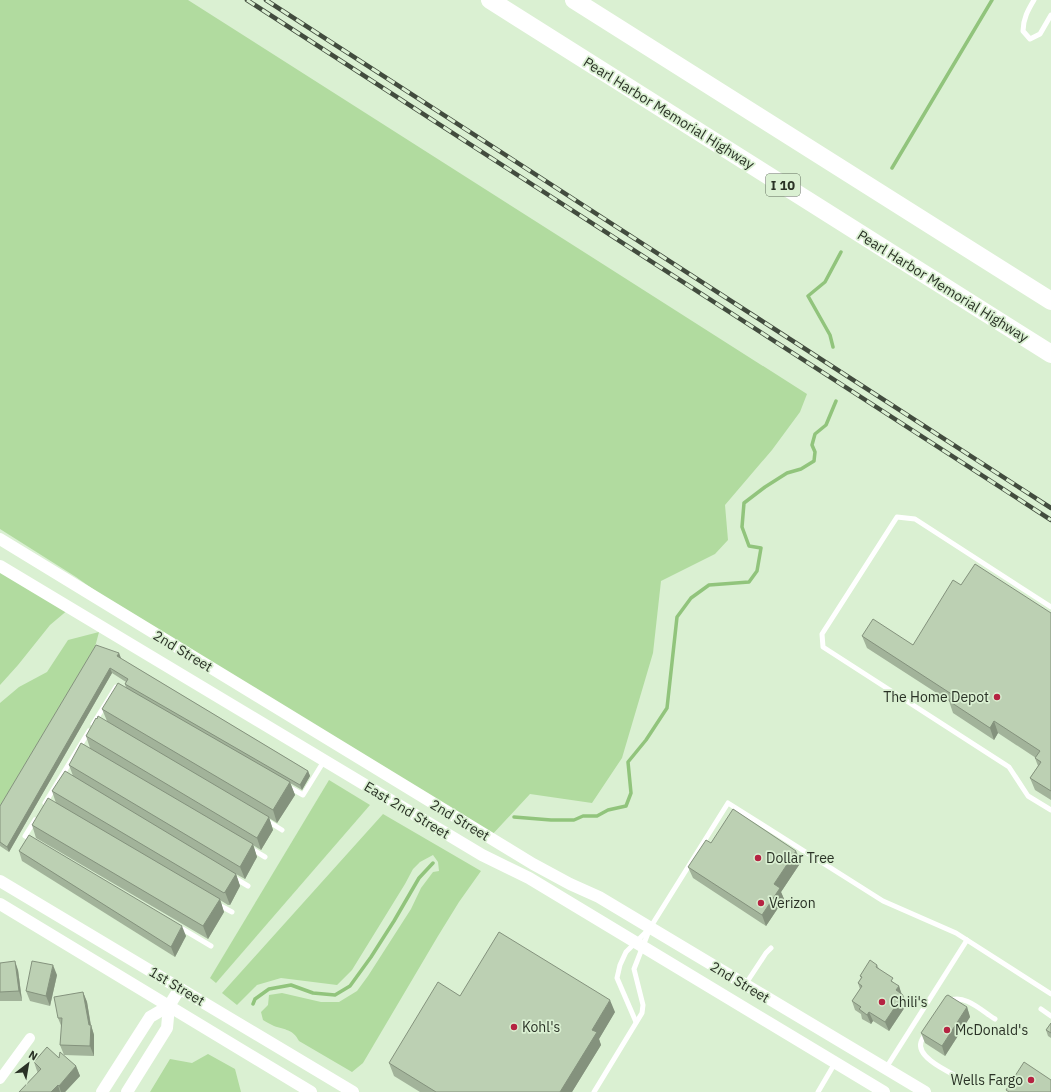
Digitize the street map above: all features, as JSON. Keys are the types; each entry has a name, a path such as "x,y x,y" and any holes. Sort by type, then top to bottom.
{"highway":[{"path":"486,0 515,16"},
{"name":"Pearl Harbor Memorial Highway","path":"490,0 1051,354"},
{"path":"574,0 1051,301"}],"street":[{"name":"2nd Street","path":"0,539 527,860 570,884 599,897 924,1092"},
{"name":"2nd Street","path":"0,566 308,750"},
{"name":"East 2nd Street","path":"308,750 482,855 506,867"},
{"name":"2nd Street","path":"506,867 529,878 884,1092"},
{"name":"1st Street","path":"0,881 353,1092"},
{"name":"1st Street","path":"0,904 311,1092"},
{"path":"127,1092 167,1028 169,1006 180,988"},
{"path":"102,1092 150,1018 169,1006"},
{"path":"0,1079 30,1038"}],"lane":[{"path":"1034,0 1027,11 1022,31 1030,39 1040,34 1051,15"},
{"path":"1051,607 915,519 897,517 822,634 823,647 1009,767 1028,796 1051,810"},
{"path":"42,809 116,687 129,694"},
{"path":"96,720 102,724"},
{"path":"79,747 86,751"},
{"path":"283,783 303,795 324,760"},
{"path":"62,775 69,779"},
{"path":"46,802 53,806"},
{"path":"594,1092 642,1013 643,1004 634,969 640,945 728,803 883,900 956,933 1051,994"},
{"path":"38,816 25,836 39,844"},
{"path":"262,818 282,830"},
{"path":"245,845 265,857"},
{"path":"228,874 248,886"},
{"path":"211,900 232,912"},
{"path":"177,925 211,946"},
{"path":"636,1022 617,978 620,965 626,952 640,945 650,928"},
{"path":"885,1069 967,940"},
{"path":"745,985 766,953 771,948"},
{"path":"943,1008 947,1002 959,998 965,1000 995,1019"},
{"path":"1041,1010 1051,1016"},
{"path":"930,1028 921,1041 920,1048 929,1060 958,1077"},
{"path":"818,1092 835,1063"}],"green space":[{"path":"0,0 188,0 807,394 800,412 772,450 725,505 728,540 715,554 661,581 653,653 622,758 592,803 530,794 490,837 142,624 76,577 0,529"},
{"path":"0,565 69,609 50,625 0,685"},
{"path":"99,632 95,647 0,806 0,703 19,687 47,672 68,640"},
{"path":"329,780 370,805 216,983 210,978"},
{"path":"383,814 481,871 459,902 438,936 363,1063 352,1072 299,1041 291,1032 263,1020 261,1012 268,1005 269,995 282,993 321,1002 339,1002 357,991 411,909 421,888 433,872 439,871 438,862 433,855 420,862 413,869 352,970 337,985 281,978 257,985 237,1005 222,993"},
{"path":"208,1054 235,1069 241,1092 150,1092 170,1059 192,1063"}],"building":[{"name":"The Home Depot","path":"975,564 1051,613 1051,791 1030,778 1041,762 1035,758 1040,751 994,721 990,728 949,701 953,695 862,636 873,619 913,645 953,580 961,585"},
{"path":"96,645 119,653 117,656 308,771 300,785 125,684 128,679 110,668 7,847 0,842 0,806"},
{"path":"118,683 290,782 273,810 102,709"},
{"path":"98,716 269,817 257,838 86,736"},
{"path":"81,743 253,844 240,867 69,765"},
{"path":"65,771 236,874 225,892 224,893 52,791"},
{"path":"48,798 220,899 203,926 32,825"},
{"path":"733,809 796,851 774,884 780,888 762,915 688,867 706,840 711,843"},
{"path":"29,835 182,926 171,947 19,851"},
{"name":"Kohl's","path":"499,932 610,1000 592,1030 597,1032 560,1092 436,1092 389,1063 438,982 460,996"},
{"name":"Chili's","path":"870,960 877,965 876,967 893,978 891,981 899,986 896,990 903,995 885,1022 869,1012 867,1015 859,1009 861,1007 852,1001 862,986 858,983 862,977 860,976"},
{"path":"15,961 19,991 0,992 0,963"},
{"path":"32,961 53,965 46,996 26,991"},
{"path":"83,992 89,1025 91,1025 90,1046 60,1045 62,1018 58,1018 54,997"},
{"path":"948,995 967,1007 942,1046 921,1033"},
{"path":"1051,1023 1051,1033 1046,1030"},
{"path":"47,1047 59,1058 60,1052 76,1066 59,1086 58,1085 51,1092 19,1092 41,1069 34,1062"},
{"path":"1024,1062 1051,1080 1051,1092 1009,1092 1006,1090"}],"waterway":[{"path":"892,168 992,0"},
{"path":"833,347 830,335 808,296 825,282 841,252"},
{"path":"514,817 574,820 583,816 597,816 608,810 626,806 631,793 628,762 646,740 667,708 677,617 691,598 709,585 749,582 757,571 761,548 749,546 742,527 744,503 787,473 801,469 814,461 815,452 812,445 815,434 826,425 836,401"},
{"path":"253,1004 255,999 269,989 291,985 313,993 335,995 350,986 371,957 419,878 433,863"}],"railway":[{"path":"247,0 1051,520"},
{"path":"266,0 1051,508"}],"place":[{"name":"The Home Depot","path":"997,697"},
{"name":"Dollar Tree","path":"758,858"},
{"name":"Verizon","path":"761,903"},
{"name":"Chili's","path":"882,1002"},
{"name":"Kohl's","path":"514,1027"},
{"name":"McDonald's","path":"947,1030"},
{"name":"Wells Fargo","path":"1031,1080"}]}
